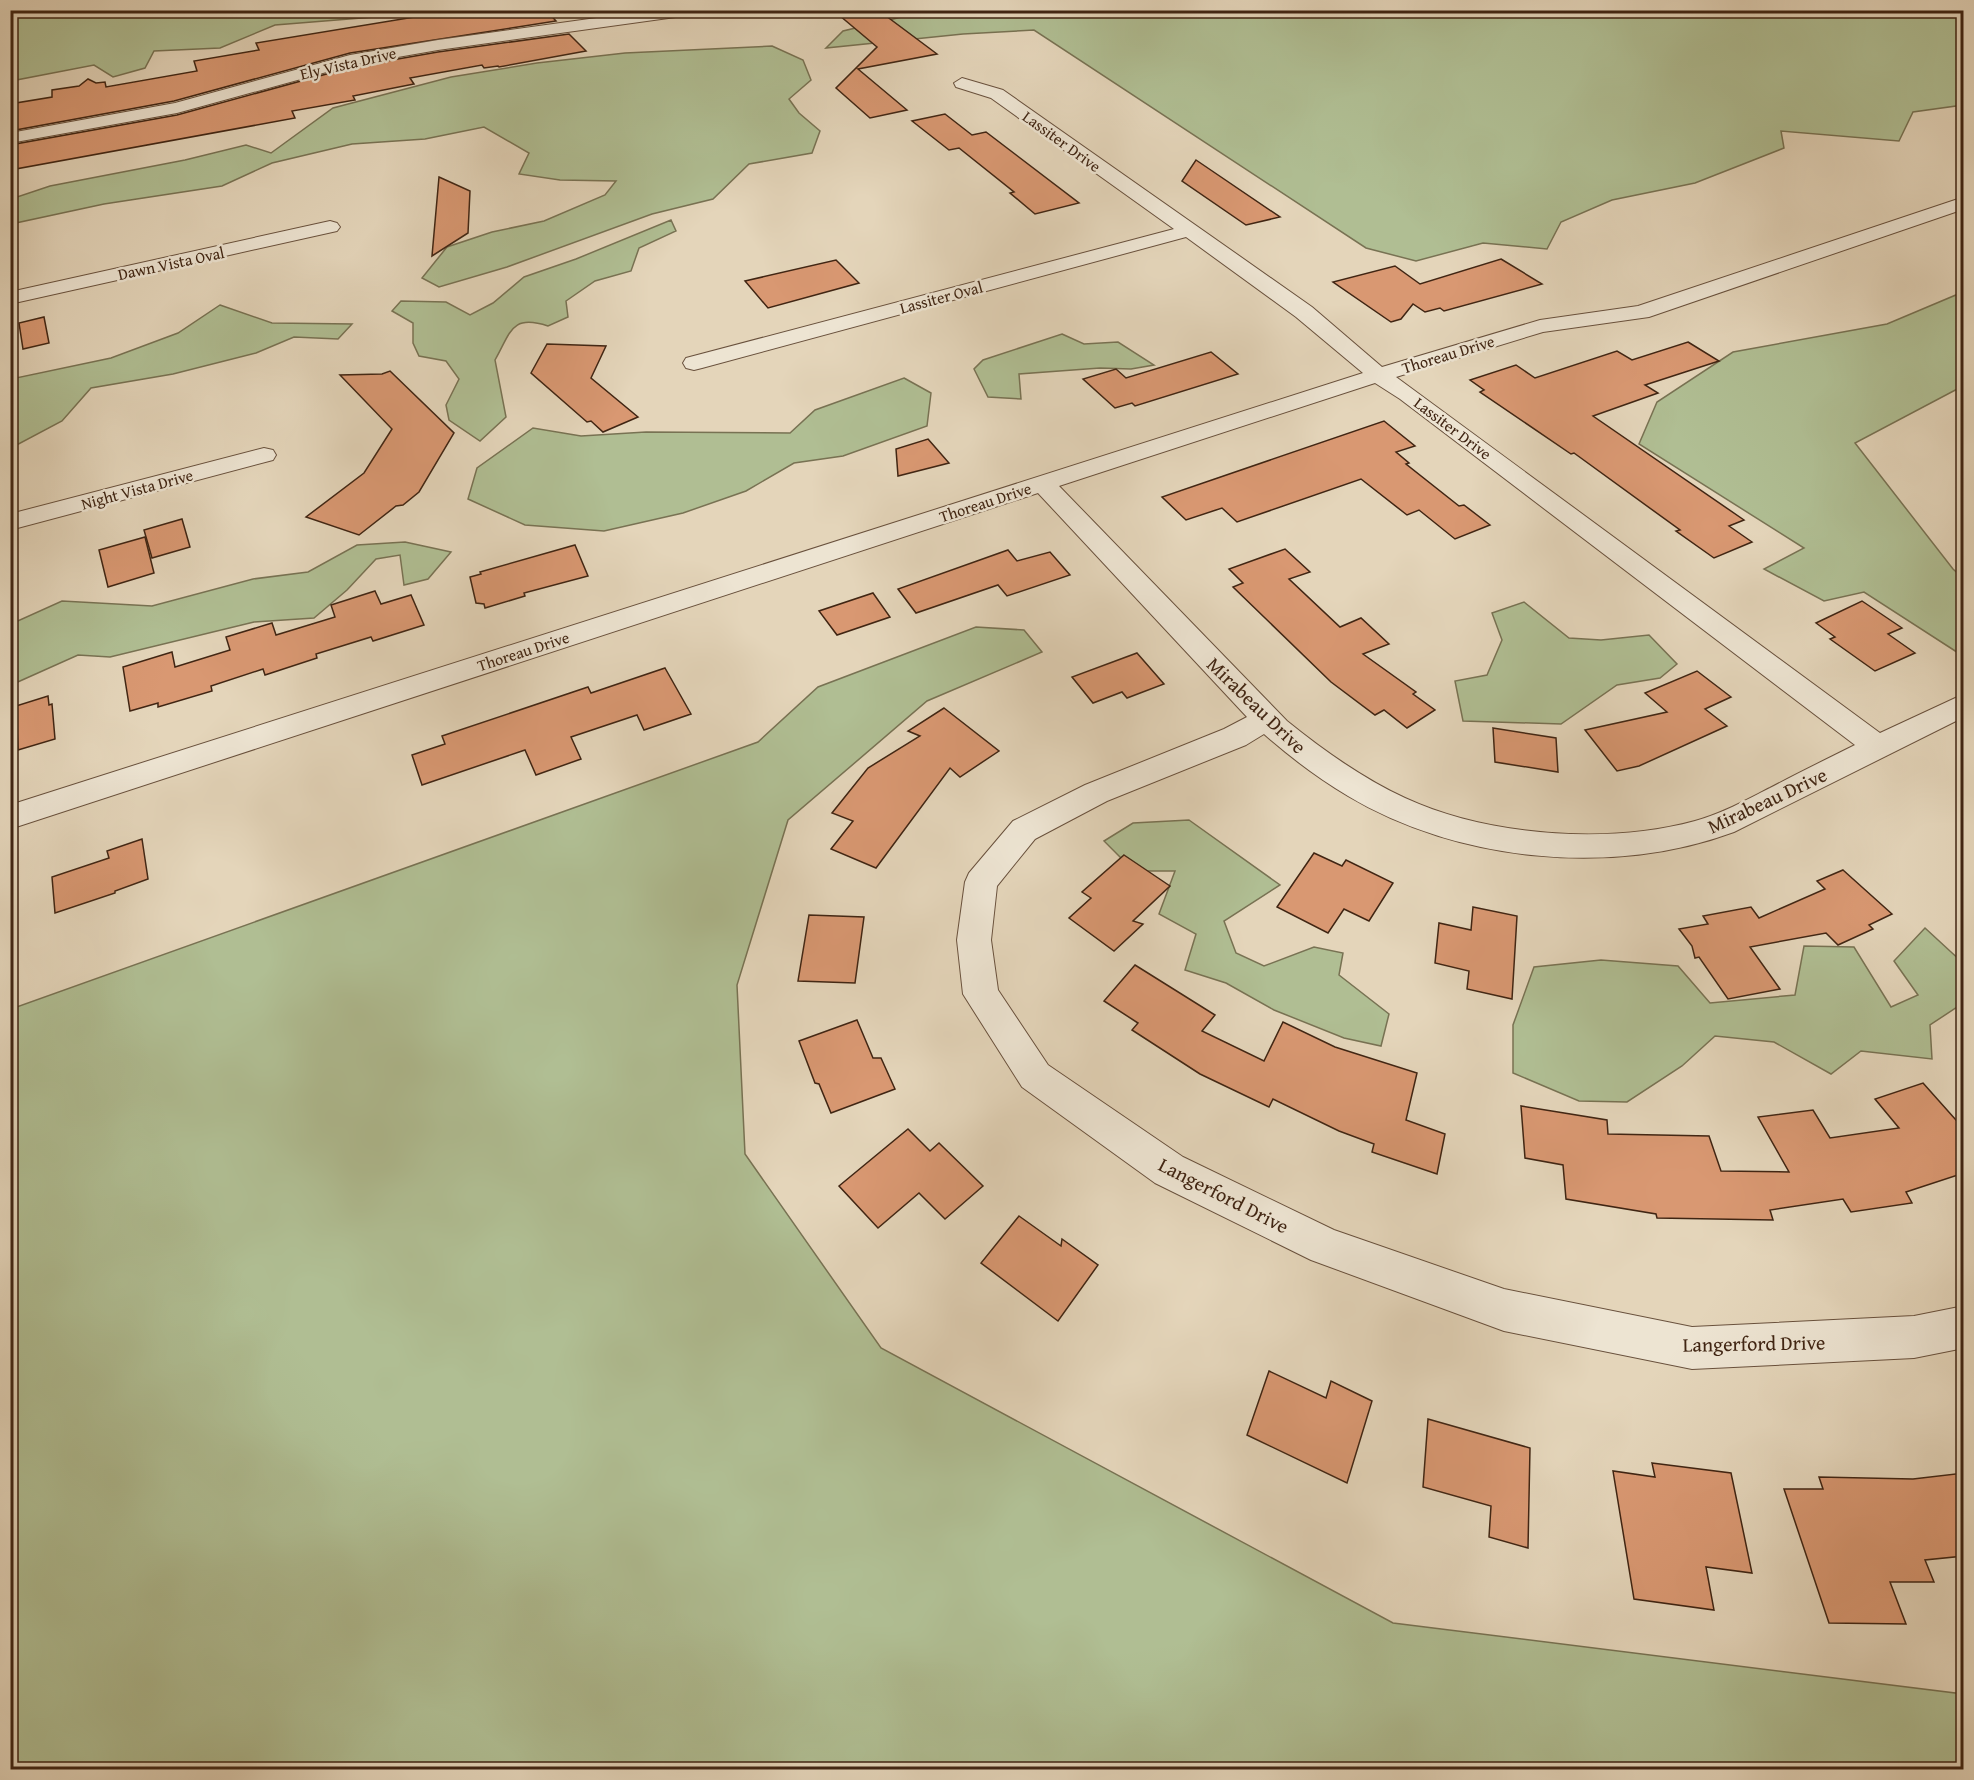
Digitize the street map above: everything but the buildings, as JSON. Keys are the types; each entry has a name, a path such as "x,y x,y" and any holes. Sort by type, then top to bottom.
{"street":[{"name":"Ely Vista Drive","path":"10,138 177,108 350,60 438,45 690,10"},
{"name":"Lassiter Drive","path":"962,83 997,94 1304,312 1360,357 1378,375 1408,394 1878,747"},
{"name":"Thoreau Drive","path":"10,817 1378,375 1540,326 1641,312 1964,204"},
{"name":"Dawn Vista Oval","path":"10,298 330,227"},
{"name":"Lassiter Oval","path":"694,363 1187,231"},
{"name":"Night Vista Drive","path":"10,522 264,455"},
{"name":"Mirabeau Drive","path":"1042,483 1266,719 1303,752 1352,784 1424,817 1498,837 1554,845 1608,845 1642,843 1695,833 1748,813 1964,704"},
{"name":"Langerford Drive","path":"1266,719 1235,737 1096,793 1024,830 981,882 974,940 981,994 1035,1076 1169,1170 1325,1246 1504,1310 1692,1348 1914,1337 1964,1327"}],"green space":[{"path":"11,10 394,11 374,17 275,25 220,48 154,51 145,68 113,77 94,65 11,81"},
{"path":"931,10 1963,11 1963,105 1913,112 1899,141 1781,131 1784,148 1695,183 1612,200 1561,222 1547,249 1483,243 1416,261 1366,248 1034,30 963,34 826,48 843,31"},
{"path":"772,46 803,60 811,80 789,99 799,113 820,131 812,153 749,164 713,199 652,214 507,267 439,287 422,278 447,247 492,232 544,221 605,195 616,181 560,180 519,174 529,153 484,127 425,139 352,144 272,163 222,186 104,204 11,224 11,199 50,186 185,160 246,145 271,153 333,108 451,77 537,63 625,53"},
{"path":"671,220 676,231 639,248 631,271 595,281 566,301 568,317 548,326 526,322 514,328 495,360 506,417 480,441 449,420 446,405 459,379 446,361 419,356 413,343 413,323 392,311 401,301 446,302 470,315 493,303 524,277 576,259"},
{"path":"1963,292 1963,386 1855,443 1953,569 1963,578 1963,656 1864,592 1824,601 1764,569 1804,548 1639,444 1657,402 1733,352 1887,324"},
{"path":"220,305 272,323 352,324 338,339 294,337 256,353 173,374 91,388 62,421 11,448 11,379 111,358 178,333"},
{"path":"1062,334 1084,344 1118,342 1154,365 1131,369 1100,368 1019,374 1021,399 988,397 974,369 983,360"},
{"path":"904,378 931,393 927,426 843,456 794,463 746,491 683,513 604,531 525,525 468,499 477,468 533,428 581,436 646,432 790,433 815,410"},
{"path":"405,542 451,552 428,579 404,585 400,555 376,559 347,590 314,618 254,622 110,657 78,655 11,685 11,624 62,601 152,606 253,579 308,572 357,545"},
{"path":"1524,602 1569,638 1601,640 1649,635 1677,664 1660,678 1617,685 1561,724 1463,721 1455,681 1487,675 1502,640 1492,613"},
{"path":"976,627 1024,630 1042,652 927,701 788,820 737,985 745,1154 881,1348 1393,1623 1963,1694 1963,1769 11,1769 11,1009 758,742 818,687"},
{"path":"1189,820 1280,885 1224,921 1236,953 1264,966 1314,947 1343,953 1339,975 1389,1014 1381,1046 1344,1038 1274,1010 1226,983 1185,970 1196,934 1159,914 1175,871 1134,871 1104,841 1133,823"},
{"path":"1925,928 1963,963 1963,1003 1930,1025 1932,1059 1861,1051 1831,1074 1774,1042 1715,1036 1682,1066 1627,1102 1579,1101 1513,1073 1513,1025 1534,967 1601,960 1678,966 1710,1003 1795,995 1804,946 1854,947 1891,1007 1918,995 1894,961"}]}
